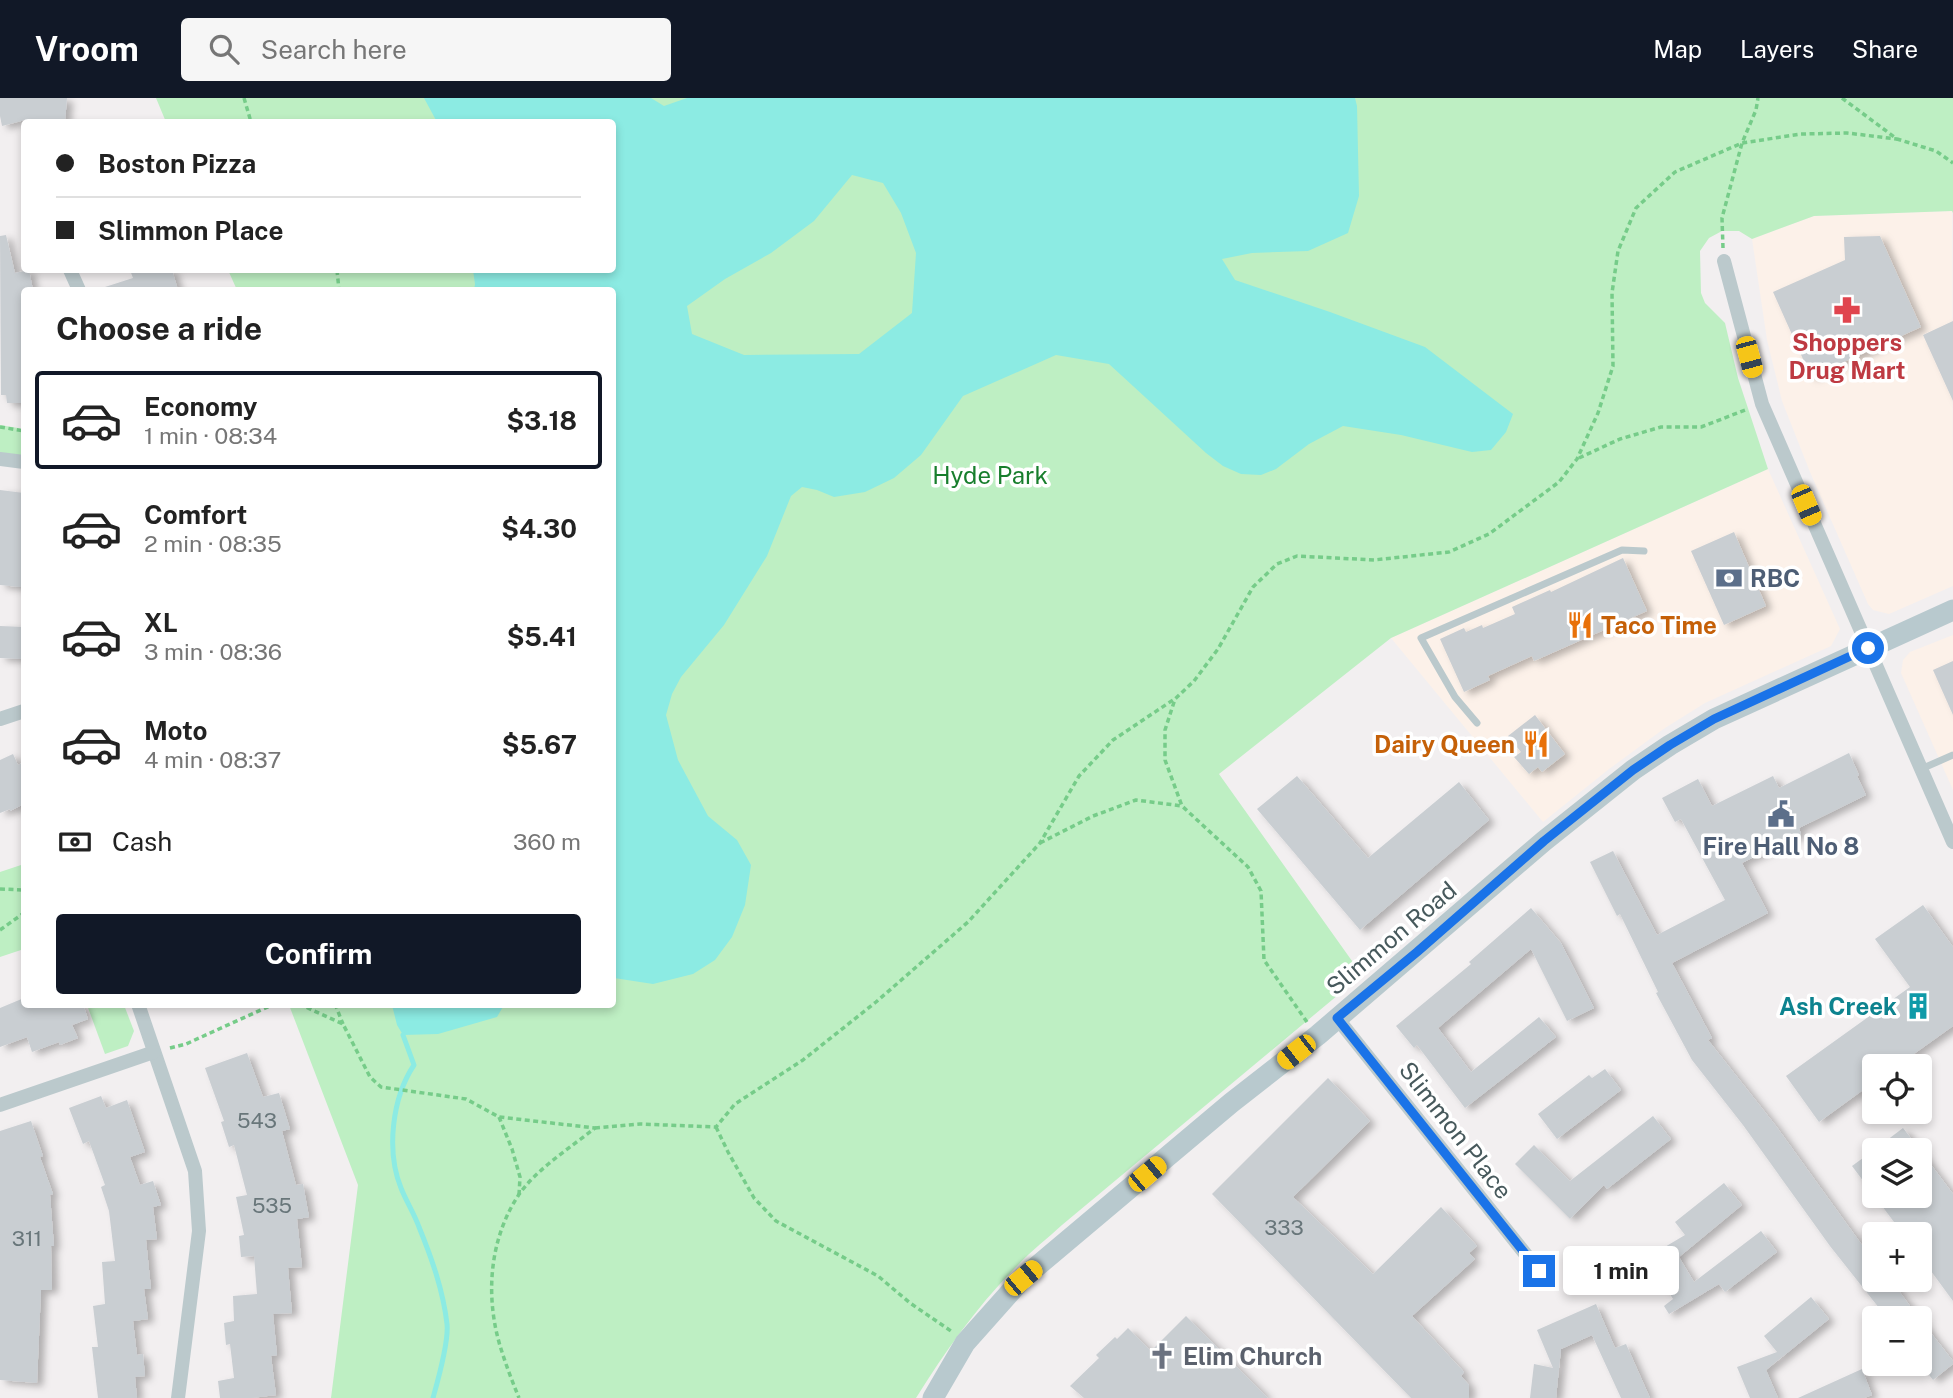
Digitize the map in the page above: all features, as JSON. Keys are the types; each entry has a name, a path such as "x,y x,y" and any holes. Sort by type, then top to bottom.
{"street":[{"path":"1724,261 1762,404 1953,842"},
{"path":"0,458 21,462"},
{"name":"Slimmon Road","path":"933,1398 965,1343 1023,1278 1231,1103 1417,952 1544,841 1633,770 1714,719 1953,610"},
{"path":"0,719 21,712"},
{"path":"139,1008 195,1171 200,1231 178,1398"},
{"name":"Slimmon Place","path":"1337,1018 1539,1271"},
{"path":"0,1105 154,1052"}],"lane":[{"path":"1477,723 1455,697 1421,638 1622,550 1644,551"},
{"path":"1921,769 1953,755"}],"path":[{"path":"244,98 250,119"},
{"path":"1724,261 1722,218 1742,143 1756,110 1758,98"},
{"path":"1842,98 1897,139"},
{"path":"716,1127 735,1104 803,1060 876,1002 968,922 1040,843 1079,776 1113,740 1175,699 1194,681 1218,649 1253,587 1277,564 1297,556 1374,561 1449,552 1489,534 1559,482 1577,459 1598,413 1613,366 1612,293 1618,251 1636,208 1675,172 1742,143 1801,134 1847,133 1897,139 1936,151 1953,163"},
{"path":"1577,459 1620,439 1661,427 1701,427 1762,404"},
{"path":"0,427 21,430"},
{"path":"1175,699 1165,730 1165,760 1182,806 1248,867 1261,891 1264,960 1318,1035"},
{"path":"1040,843 1093,816 1136,800 1182,806"},
{"path":"0,889 21,890"},
{"path":"0,930 21,915"},
{"path":"170,1048 186,1044 265,1008"},
{"path":"308,1008 343,1024"},
{"path":"337,1008 370,1077 381,1087 466,1099 499,1116 595,1128 639,1124 716,1127"},
{"path":"499,1116 520,1177 519,1196"},
{"path":"716,1127 754,1198 776,1221 878,1276 910,1303 945,1326"},
{"path":"519,1398 501,1351 492,1311 491,1274 499,1238 519,1196 551,1163 595,1128"}],"shaded area":[{"path":"1952,211 1953,586 1889,614 1873,610 1868,604 1782,401 1767,340 1752,239 1814,216"},
{"path":"1768,469 1840,629 1831,646 1705,703 1609,769 1543,822 1391,638"},
{"path":"1953,635 1953,790 1901,673 1903,660 1910,652"}],"green space":[{"name":"Hyde Park","path":"156,98 1953,98 1953,213 1814,216 1752,239 1739,231 1722,231 1709,238 1700,251 1701,293 1705,303 1725,323 1738,378 1768,469 1391,638 1219,774 1362,975 1029,1254 976,1312 916,1398 331,1398 358,1185 290,1008 616,1008 616,287 236,287 229,273 616,273 616,119 165,119"},
{"path":"0,425 21,428 21,462 0,458"},
{"path":"21,865 21,950 0,957 0,872"},
{"path":"88,1008 125,1008 134,1031 128,1046 105,1054"}],"water":[{"path":"424,98 651,98 664,106 687,98 1355,98 1359,196 1348,233 1308,251 1252,253 1222,259 1235,280 1425,347 1513,414 1506,432 1491,450 1472,452 1401,435 1343,426 1309,444 1276,469 1261,475 1241,474 1223,466 1206,453 1109,364 1056,355 963,396 921,455 894,478 865,492 834,497 802,487 791,496 767,556 724,625 681,677 672,694 666,715 678,760 708,816 737,840 751,865 745,905 732,937 715,960 693,974 653,984 616,978 616,287 474,287 473,273 616,273 616,119 435,119","holes":["852,175 883,183 901,213 916,253 912,313 859,354 744,355 692,334 687,306 725,279 771,253 814,221"]},
{"path":"393,1008 502,1008 497,1017 438,1034 403,1035 397,1025"}],"building":[{"path":"0,98 67,98 65,119 21,119 2,126"},
{"path":"6,235 15,273 30,273 32,287 21,287 21,403 7,403 6,395 1,395 0,236"},
{"name":"Shoppers Drug Mart","path":"1880,236 1921,327 1811,377 1773,292 1845,260 1844,237"},
{"path":"131,273 173,273 177,287 105,287 133,278"},
{"path":"1953,321 1953,401 1923,335"},
{"path":"0,490 21,493 21,587 0,585"},
{"name":"RBC","path":"1734,532 1766,606 1724,625 1691,551"},
{"path":"1623,558 1647,611 1534,661 1532,656 1488,676 1490,680 1464,692 1440,639 1464,628 1466,632 1482,625 1483,628 1515,614 1512,607"},
{"path":"0,626 21,627 21,659 0,658"},
{"path":"1953,661 1953,715 1933,670"},
{"name":"Dairy Queen","path":"1535,715 1565,754 1542,772 1538,767 1529,774 1514,757 1521,752 1508,736"},
{"path":"1849,753 1866,795 1799,828 1801,834 1742,863 1768,913 1672,963 1712,1038 1708,1040 1776,1126 1862,1245 1862,1286 1692,1060 1656,993 1658,992 1620,914 1617,916 1590,862 1613,851 1657,935 1725,900 1681,819 1675,822 1662,798 1698,779 1712,806 1773,776 1779,788"},
{"path":"13,754 18,765 21,764 21,806 0,813 0,760"},
{"path":"1297,776 1368,858 1459,782 1489,820 1360,930 1257,809"},
{"name":"Ash Creek","path":"1923,905 1953,947 1953,1026 1914,1054 1862,1054 1862,1091 1819,1122 1786,1076 1910,987 1875,939"},
{"path":"1531,908 1561,943 1594,1008 1567,1021 1531,949 1438,1028 1471,1072 1539,1017 1556,1037 1465,1108 1417,1045 1414,1048 1396,1026 1471,964 1469,962"},
{"path":"21,999 21,1008 84,1008 88,1019 72,1025 78,1038 32,1052 27,1037 0,1047 0,1008"},
{"path":"247,1053 263,1097 279,1093 290,1129 282,1131 296,1185 303,1184 309,1217 297,1219 302,1267 288,1268 292,1313 273,1314 277,1355 271,1356 276,1395 220,1398 218,1381 234,1378 230,1344 226,1345 224,1323 234,1321 233,1296 257,1294 254,1256 241,1257 239,1236 244,1235 236,1197 247,1195 234,1145 229,1147 221,1122 224,1121 205,1068"},
{"path":"1605,1069 1621,1090 1557,1139 1538,1114 1589,1075 1592,1078"},
{"path":"1328,1078 1370,1121 1293,1197 1373,1274 1441,1207 1477,1246 1469,1253 1475,1259 1412,1316 1464,1372 1461,1376 1469,1385 1469,1398 1411,1398 1212,1194"},
{"path":"101,1096 106,1108 127,1100 145,1152 130,1157 140,1185 153,1181 161,1205 153,1207 157,1239 146,1240 151,1289 144,1289 148,1319 133,1321 137,1355 143,1354 145,1376 135,1377 137,1398 98,1398 92,1347 98,1347 93,1306 105,1304 102,1262 115,1261 109,1211 101,1187 105,1185 89,1141 83,1144 69,1108"},
{"path":"1653,1116 1671,1139 1607,1189 1604,1185 1570,1219 1515,1164 1534,1145 1570,1181"},
{"path":"31,1121 53,1194 50,1195 54,1246 51,1246 52,1290 41,1290 37,1383 0,1380 0,1131"},
{"path":"1903,1128 1911,1138 1890,1138"},
{"path":"1862,1159 1862,1179 1852,1166"},
{"path":"1932,1166 1953,1194 1953,1301 1932,1272 1932,1222 1894,1222 1884,1208 1932,1208"},
{"path":"1724,1183 1742,1205 1679,1257 1694,1282 1761,1231 1777,1252 1725,1292 1719,1284 1669,1314 1664,1306 1673,1299 1648,1257 1685,1235 1675,1222"},
{"path":"1866,1292 1900,1292 1910,1306 1878,1306"},
{"path":"1811,1297 1829,1319 1766,1370 1778,1398 1750,1398 1737,1367 1777,1352 1764,1336"},
{"path":"1596,1304 1615,1348 1626,1344 1650,1398 1621,1398 1592,1335 1561,1349 1556,1398 1530,1398 1534,1364 1553,1368 1537,1330"},
{"name":"Elim Church","path":"1186,1316 1268,1398 1084,1398 1070,1386 1099,1358 1096,1355 1128,1328 1151,1351"},
{"path":"1932,1334 1953,1361 1953,1364 1933,1380 1930,1376"},
{"path":"1862,1369 1862,1376 1865,1376 1872,1395 1864,1398 1798,1398"}],"waterway":[{"path":"403,1035 414,1065 396,1109 393,1142 396,1173 428,1251 443,1299 447,1324 445,1351 433,1398"}],"place":[{"name":"Shoppers Drug Mart","path":"1847,310"},
{"name":"RBC","path":"1729,578"},
{"name":"Taco Time","path":"1580,625"},
{"name":"Dairy Queen","path":"1536,744"},
{"name":"Fire Hall No 8","path":"1781,814"},
{"name":"Ash Creek","path":"1918,1006"},
{"name":"Elim Church","path":"1162,1356"}],"route":[{"path":"1539,1271 1337,1018 1544,841 1633,770 1714,719 1868,648"}]}
